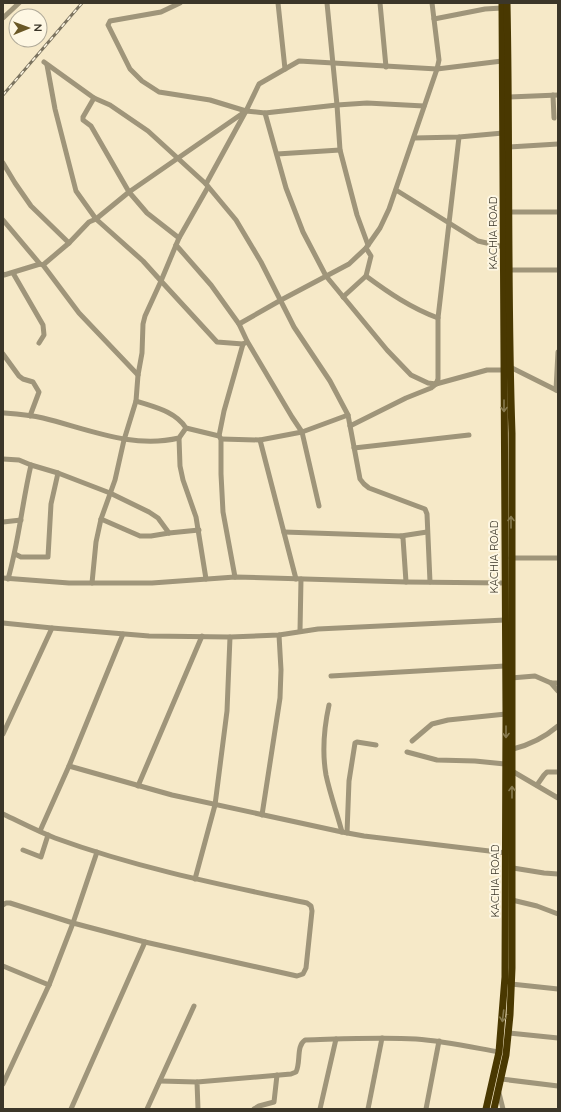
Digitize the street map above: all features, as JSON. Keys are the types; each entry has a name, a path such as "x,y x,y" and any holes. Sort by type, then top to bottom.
{"highway":[{"name":"KACHIA ROAD","path":"486,1109 499,1052 505,982 505,583 507,368 502,61 504,5"},
{"name":"KACHIA ROAD","path":"504,5 509,97 510,212 507,368"},
{"name":"KACHIA ROAD","path":"494,1106 506,1054 512,984 512,433 507,384"},
{"path":"488,1101 494,1106"}],"street":[{"path":"3,18 19,3"},
{"path":"180,3 161,12 110,21 108,25 130,69 142,81 159,92 210,100 246,111 265,113 367,103 424,106"},
{"path":"278,3 285,69"},
{"path":"327,3 340,150 357,215 371,256 366,276 343,297"},
{"path":"380,3 386,67"},
{"path":"239,324 349,264 367,246 380,228 396,190 437,69 439,60 432,3"},
{"path":"434,19 504,5"},
{"path":"92,583 96,542 101,519 115,480 124,440 136,401 145,316 178,238 259,84 299,61 437,69 502,61"},
{"path":"245,343 217,342 143,261 96,219 76,190 45,63 94,98 110,105 148,131 207,185 236,220 261,262 294,327 330,381 348,415 360,479 364,484 425,509 427,514 430,582"},
{"path":"509,97 556,95 554,118"},
{"path":"94,98 83,117 83,120 90,126 129,192 147,213 178,238"},
{"path":"3,275 42,264 69,244 89,222 96,219 129,192 246,111"},
{"path":"265,113 286,188 303,232 326,276 387,350 411,375 421,381 436,384 487,370 507,368 557,390 558,352"},
{"path":"414,138 459,137 503,133"},
{"path":"350,426 406,398 431,388 436,384 438,379 438,318 459,137"},
{"path":"509,147 558,144"},
{"path":"277,154 340,150"},
{"path":"3,163 15,183 32,206 69,244"},
{"path":"396,190 450,222 478,241 504,247"},
{"path":"510,212 558,212"},
{"path":"3,220 42,264 79,312 138,375"},
{"path":"176,245 211,285 239,324 245,343 302,432 319,506"},
{"path":"510,270 558,270"},
{"path":"13,273 43,325 44,335 40,342"},
{"path":"366,276 394,297 420,311 438,318"},
{"path":"235,576 223,512 220,437 224,411 245,343"},
{"path":"3,354 19,376 33,382 39,392 30,416"},
{"path":"136,401 167,412 183,423 186,428 220,437 260,440 302,432 348,415"},
{"path":"3,413 41,417 124,440 153,442 179,438"},
{"path":"186,428 179,438 180,466 183,480 196,517 206,578"},
{"path":"354,448 469,435"},
{"path":"260,440 298,579 300,631"},
{"path":"3,459 18,460 32,466 58,473 110,493 158,518 169,533"},
{"path":"32,466 25,491 16,554 5,578 69,583 152,583 235,576 406,582 505,583"},
{"path":"16,554 21,557 48,557 51,504 58,473"},
{"path":"101,519 140,536 199,530"},
{"path":"3,522 21,520"},
{"path":"284,532 401,536 427,532"},
{"path":"401,536 403,538 406,582"},
{"path":"511,558 558,558"},
{"path":"3,622 52,628 149,636 230,637 279,635 300,631 394,624 505,620"},
{"path":"3,734 52,628"},
{"path":"40,831 69,766 123,634"},
{"path":"262,815 280,698 281,670 279,635"},
{"path":"138,786 202,636"},
{"path":"195,879 215,805 227,711 230,637"},
{"path":"331,676 506,666"},
{"path":"512,678 535,676 551,683 558,683"},
{"path":"551,683 558,691"},
{"path":"329,705 325,724 324,749 326,775 345,832"},
{"path":"412,741 432,724 448,720 506,714"},
{"path":"513,749 535,741 551,732 558,726"},
{"path":"345,832 349,781 355,743 361,742 376,745"},
{"path":"407,752 437,760 475,761 506,764"},
{"path":"69,766 172,795 364,836 506,853"},
{"path":"512,771 558,798"},
{"path":"537,785 547,772 558,772"},
{"path":"3,814 48,835 97,852 195,879 307,903 311,906 312,911 306,968 303,974 297,976 145,942 73,923 10,903 3,905"},
{"path":"24,850 41,857 48,835"},
{"path":"3,1084 49,985 73,923 97,852"},
{"path":"513,868 544,874 558,874"},
{"path":"512,900 537,906 558,914"},
{"path":"71,1109 145,942"},
{"path":"3,966 49,985"},
{"path":"512,984 558,989"},
{"path":"147,1109 194,1006"},
{"path":"508,1033 558,1038"},
{"path":"160,1081 197,1082 291,1074 296,1072 298,1068 300,1046 305,1040 382,1038 415,1039 439,1041 499,1052"},
{"path":"368,1109 382,1038"},
{"path":"320,1109 336,1039"},
{"path":"426,1109 439,1041"},
{"path":"254,1109 274,1102 277,1075"},
{"path":"500,1079 558,1086"},
{"path":"197,1082 198,1109"},
{"path":"498,1091 503,1109"}],"railway":[{"path":"3,95 82,3"}]}
